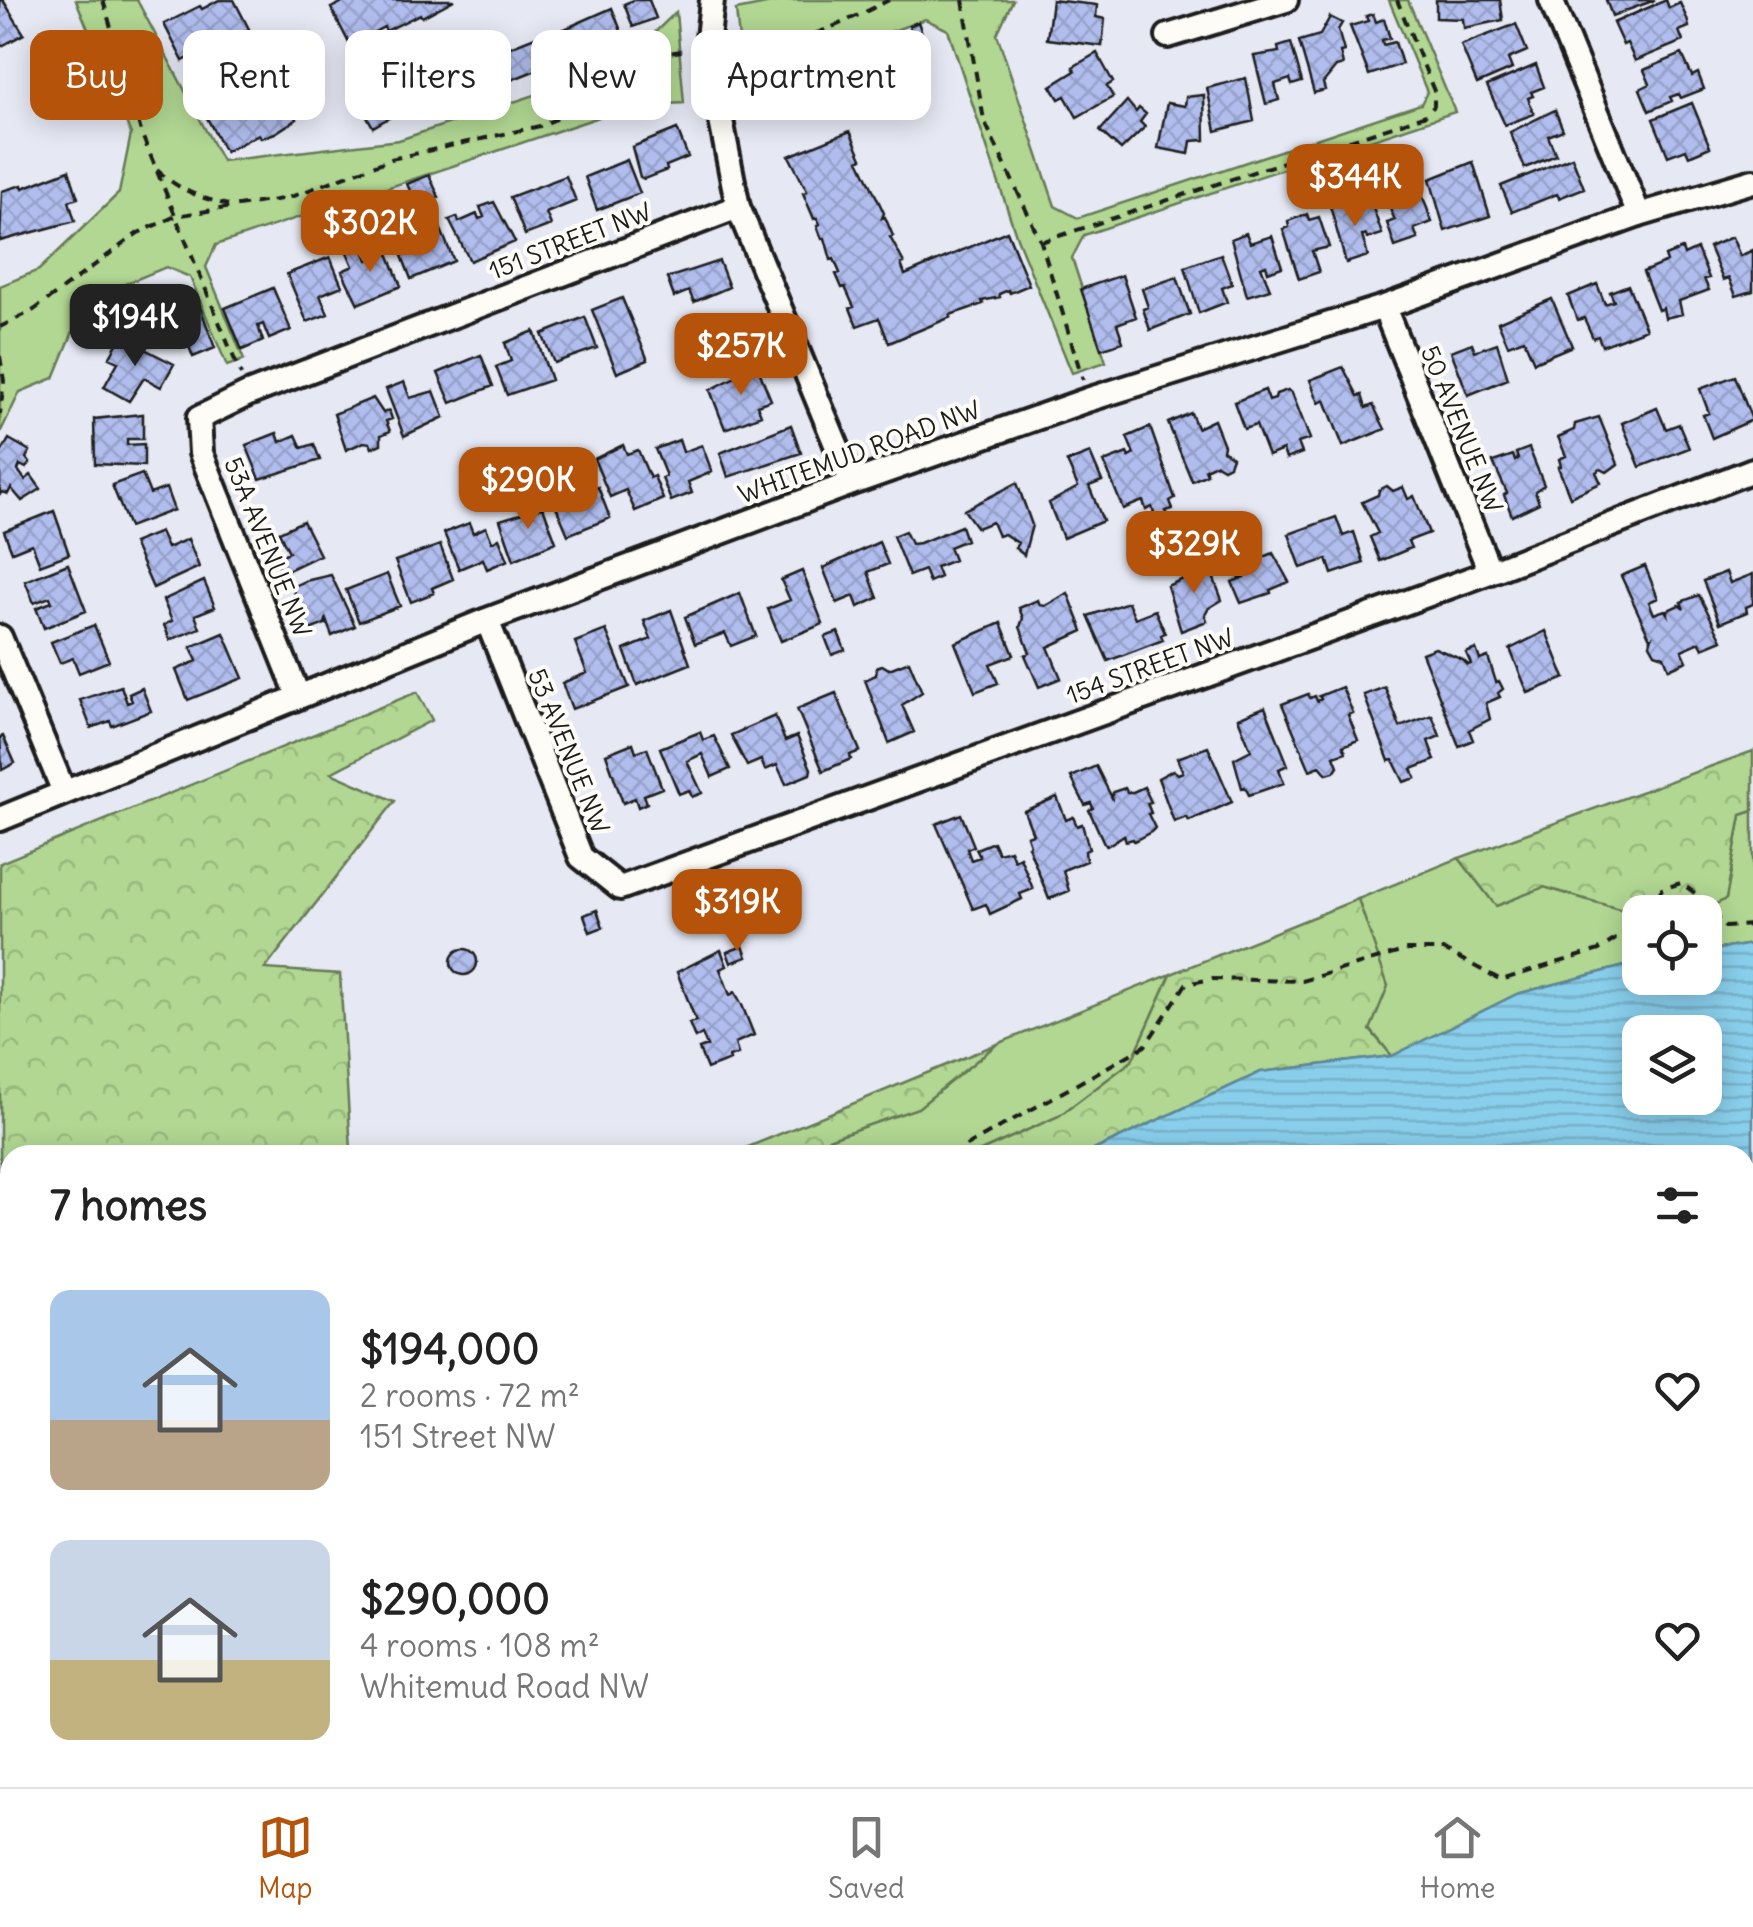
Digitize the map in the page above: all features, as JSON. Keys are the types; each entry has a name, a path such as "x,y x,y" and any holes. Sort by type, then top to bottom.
{"street":[{"path":"709,30 712,0"},
{"path":"1168,36 1286,0"},
{"path":"1551,0 1639,215"},
{"path":"721,120 738,206 852,482"},
{"name":"WHITEMUD ROAD NW","path":"0,819 487,620 852,482 1088,400 1384,307 1639,215 1753,181"},
{"name":"151 STREET NW","path":"199,418 248,394 738,206"},
{"name":"50 AVENUE NW","path":"1384,307 1490,572"},
{"name":"53A AVENUE NW","path":"199,418 201,453 298,695"},
{"name":"154 STREET NW","path":"620,888 1490,572 1753,470"},
{"name":"53 AVENUE NW","path":"487,620 582,857 620,888"},
{"path":"0,637 64,792"}],"path":[{"path":"104,0 142,135 248,394"},
{"path":"816,30 889,0"},
{"path":"963,0 984,120 1041,242 1088,400"},
{"path":"1041,242 1426,115 1434,106 1434,90 1397,0"},
{"path":"0,327 34,310 138,233 176,216 288,198 391,159 540,126 589,104 655,55 691,51"},
{"path":"156,169 173,185 232,207"},
{"path":"0,356 4,381 0,414"},
{"path":"1658,895 1662,889 1681,883 1699,895"},
{"path":"1722,922 1725,926 1753,925"},
{"path":"968,1145 1144,1046 1186,984 1212,979 1302,980 1408,950 1444,950 1501,980 1599,950 1622,935"}],"green space":[{"path":"76,0 137,0 153,30 88,30"},
{"path":"786,0 1013,0 997,34 1055,206 1078,218 1421,104 1427,92 1389,0 1408,0 1455,112 1084,235 1072,258 1106,362 1072,373 1017,238 948,30 925,19 895,30 738,30 736,10"},
{"path":"676,12 684,103 671,104 671,30 657,30"},
{"path":"163,49 183,87 183,120 200,120 222,161 399,140 459,120 511,120 511,103 531,96 531,120 590,120 216,245 206,267 244,360 227,366 190,277 166,267 86,300 54,378 20,392 0,433 0,286 39,270 119,193 131,134 125,120 163,120"},
{"path":"417,692 432,720 331,773 395,801 265,969 340,974 351,1145 0,1145 0,863"},
{"path":"1753,751 1753,811 1741,815 1726,899 1722,901 1722,895 1622,895 1622,910 1544,887 1496,906 1459,858"},
{"path":"1753,811 1753,944 1722,949 1722,901 1726,899 1741,815"},
{"path":"1459,858 1496,906 1544,887 1622,910 1622,967 1517,994 1392,1056 1370,1029 1358,899"},
{"path":"1358,899 1388,986 1370,1030 1392,1056 1261,1072 1104,1145 994,1145 1059,1116 1132,1061 1171,974"},
{"path":"1171,974 1132,1061 1059,1116 994,1145 811,1145 918,1108 997,1044"},
{"path":"997,1044 918,1108 811,1145 753,1145"}],"water":[{"path":"1753,944 1753,1145 1104,1145 1261,1072 1392,1056 1517,994 1622,967 1622,995 1722,995 1722,949"}],"building":[{"path":"0,0 24,34 0,47"},
{"path":"219,0 234,0 249,29 183,30 183,61 164,24 200,6 202,9"},
{"path":"347,0 454,0 388,30 345,30 345,35 331,8"},
{"path":"649,0 656,18 633,27 624,4"},
{"path":"1052,0 1097,5 1096,17 1105,19 1102,46 1047,39"},
{"path":"1436,0 1500,0 1503,20 1464,28 1463,19 1436,18"},
{"path":"1606,0 1655,0 1612,16"},
{"path":"1666,0 1669,8 1680,3 1687,19 1689,27 1679,31 1683,41 1635,61 1613,23"},
{"path":"612,8 621,30 562,30"},
{"path":"1373,14 1376,22 1384,19 1390,38 1382,40 1383,45 1395,42 1402,64 1369,75 1350,26 1368,21 1366,16"},
{"path":"1330,17 1342,23 1338,30 1343,65 1336,67 1323,83 1325,90 1314,93 1299,41 1320,35"},
{"path":"1516,24 1527,51 1508,59 1512,69 1477,84 1461,45"},
{"path":"531,39 531,72 511,80 511,47"},
{"path":"1291,43 1302,82 1292,85 1290,79 1275,84 1279,100 1266,104 1254,56 1279,52 1278,47"},
{"path":"1097,53 1113,82 1107,86 1113,97 1077,117 1065,96 1059,99 1051,86"},
{"path":"1682,54 1692,76 1698,73 1704,89 1681,98 1679,94 1670,97 1672,101 1649,111 1640,89 1650,84 1644,70"},
{"path":"1536,65 1544,87 1531,92 1533,96 1528,98 1534,114 1505,125 1487,86"},
{"path":"1246,78 1254,121 1216,131 1207,88"},
{"path":"1204,95 1205,140 1191,141 1189,154 1158,148 1167,103 1185,106 1186,97"},
{"path":"1127,101 1136,112 1139,108 1146,114 1140,122 1145,127 1121,150 1100,131"},
{"path":"1692,103 1710,147 1689,156 1686,149 1668,156 1653,119"},
{"path":"1555,110 1563,130 1548,136 1556,155 1525,168 1510,132"},
{"path":"208,120 295,120 275,133 261,138 259,134 225,152"},
{"path":"677,129 688,157 666,166 667,170 640,177 632,147"},
{"path":"850,131 884,213 882,218 885,217 893,236 890,237 904,263 901,264 905,275 1007,231 1029,285 1010,293 1008,290 1000,297 982,301 983,304 889,343 879,318 857,326 850,308 854,307 845,287 842,288 836,274 840,273 834,259 831,260 817,226 820,224 803,193 807,191 789,156"},
{"path":"1572,157 1584,188 1512,212 1501,186"},
{"path":"627,160 640,193 597,210 585,177"},
{"path":"1473,162 1490,216 1445,231 1430,179"},
{"path":"69,170 78,198 69,201 75,221 0,241 2,191 22,185 23,188"},
{"path":"429,175 439,197 417,206 407,184"},
{"path":"566,176 576,201 546,213 551,225 525,235 510,197"},
{"path":"1419,186 1432,222 1414,229 1418,239 1395,247 1387,223 1395,220 1386,200"},
{"path":"1346,200 1350,210 1372,205 1382,234 1367,239 1362,236 1368,256 1346,263 1330,206"},
{"path":"494,202 515,242 470,261 449,220 457,217 459,222 477,214 479,219 484,217 480,207"},
{"path":"1307,214 1309,220 1319,217 1329,247 1312,251 1319,272 1299,279 1283,229 1289,227 1288,221"},
{"path":"437,220 454,261 411,279 399,248 427,238 423,226"},
{"path":"1246,233 1250,243 1272,236 1282,267 1268,272 1266,265 1261,267 1270,289 1247,296 1231,239"},
{"path":"1732,237 1740,256 1753,250 1753,291 1736,296 1729,278 1723,280 1709,247"},
{"path":"363,246 368,260 388,253 401,286 358,304 342,271 353,266 347,252"},
{"path":"1682,249 1684,255 1697,249 1709,278 1704,279 1709,290 1679,301 1682,314 1665,318 1643,272 1667,262 1665,256"},
{"path":"1221,254 1232,284 1222,288 1227,302 1199,313 1185,267"},
{"path":"330,257 342,286 320,295 328,314 307,322 287,274"},
{"path":"719,261 729,287 694,302 689,291 674,297 667,278"},
{"path":"1122,275 1136,317 1117,324 1123,342 1101,349 1081,289"},
{"path":"1177,277 1190,314 1150,330 1142,289"},
{"path":"1597,284 1605,304 1614,301 1610,292 1628,285 1646,329 1602,346 1598,336 1593,338 1584,318 1577,320 1568,296"},
{"path":"273,288 291,330 269,339 263,324 258,326 263,341 242,350 225,308"},
{"path":"196,296 215,348 193,357 187,341 180,343 177,336 159,343 147,316"},
{"path":"622,298 648,360 617,373 592,310"},
{"path":"1552,299 1572,346 1534,362 1524,339 1508,345 1498,322"},
{"path":"585,317 597,348 554,363 542,334"},
{"path":"748,324 761,355 725,371 711,339"},
{"path":"534,331 551,380 507,395 496,367 511,361 505,343"},
{"path":"121,337 174,364 161,387 144,378 129,401 104,387 118,362 109,358"},
{"path":"1472,343 1475,351 1497,343 1508,379 1468,395 1451,351"},
{"path":"481,355 493,386 451,403 438,373"},
{"path":"757,366 771,400 757,405 761,415 725,429 710,390"},
{"path":"1343,367 1366,408 1373,405 1385,429 1343,446 1325,400 1319,403 1310,380"},
{"path":"1735,376 1752,420 1712,438 1703,415 1709,413 1700,389"},
{"path":"404,382 410,398 434,391 444,417 404,436 386,389"},
{"path":"1265,390 1269,401 1276,394 1288,390 1292,393 1310,439 1298,443 1302,453 1286,459 1283,450 1268,456 1256,425 1244,429 1234,402"},
{"path":"373,398 383,413 389,410 392,419 386,421 390,431 381,435 381,444 372,448 364,442 346,450 334,414"},
{"path":"1657,408 1666,429 1679,424 1689,448 1640,467 1622,423"},
{"path":"1191,413 1197,428 1214,420 1223,450 1232,457 1229,465 1223,468 1216,464 1192,481 1168,423"},
{"path":"143,414 143,439 127,439 127,445 144,444 144,466 95,464 94,419"},
{"path":"1599,417 1618,464 1607,472 1596,472 1601,483 1570,497 1558,467 1559,459 1566,456 1558,437 1574,430 1575,424"},
{"path":"791,425 801,453 728,477 720,453"},
{"path":"1150,427 1175,498 1170,501 1173,509 1166,511 1168,515 1156,520 1152,507 1146,510 1143,501 1123,509 1104,462 1134,454 1127,437"},
{"path":"277,433 280,442 296,435 302,448 314,444 320,460 260,479 246,445"},
{"path":"9,439 30,451 26,458 30,463 26,468 20,465 18,470 25,480 31,475 41,489 22,501 11,488 8,494 0,494 0,455"},
{"path":"679,440 683,452 702,445 712,472 688,482 692,493 671,501 655,449"},
{"path":"623,445 627,454 638,450 663,499 635,511 626,490 610,497 594,459"},
{"path":"1529,448 1544,485 1535,491 1539,503 1512,516 1493,462 1513,455 1515,461 1516,453"},
{"path":"1090,453 1102,481 1089,486 1103,521 1063,538 1049,503 1078,487 1067,462"},
{"path":"142,474 150,494 166,488 174,510 129,527 112,485"},
{"path":"1017,483 1032,525 1024,555 1015,548 1018,543 1004,534 998,536 992,522 977,528 964,510"},
{"path":"1387,486 1393,491 1403,487 1408,499 1414,496 1429,533 1408,541 1411,548 1380,561 1370,537 1378,533 1362,502"},
{"path":"580,487 583,493 598,487 610,518 568,535 555,504 561,502 559,496"},
{"path":"543,507 556,542 514,560 500,520"},
{"path":"54,511 69,554 40,565 32,544 12,552 4,531"},
{"path":"1336,517 1343,536 1354,532 1364,563 1332,574 1327,559 1301,568 1289,534"},
{"path":"303,521 320,555 282,573 275,558 289,552 279,532"},
{"path":"469,523 473,533 486,527 492,542 499,538 508,560 487,569 483,559 459,569 444,533"},
{"path":"961,526 966,540 949,547 954,560 936,567 940,577 929,582 924,570 909,576 893,536 905,531 911,544 920,543"},
{"path":"160,532 167,548 188,539 199,567 153,588 133,543"},
{"path":"879,542 888,564 868,572 878,598 858,607 854,596 837,603 823,568"},
{"path":"440,545 453,579 432,588 434,593 411,602 395,561"},
{"path":"1260,548 1264,557 1273,553 1289,582 1241,603 1232,582 1244,577 1236,557"},
{"path":"68,564 86,611 44,628 36,608 52,602 50,597 34,603 25,581"},
{"path":"1194,564 1198,572 1210,568 1222,600 1209,608 1207,621 1181,631 1167,586 1183,579 1179,570"},
{"path":"1645,566 1658,598 1649,602 1654,614 1665,610 1668,615 1668,610 1679,605 1684,609 1681,602 1699,595 1722,640 1703,648 1700,642 1682,650 1687,661 1669,669 1664,656 1655,653 1650,644 1652,637 1621,576"},
{"path":"802,571 823,624 781,641 768,609 790,600 781,580"},
{"path":"1726,572 1730,583 1753,574 1753,604 1746,607 1747,612 1720,623 1703,581"},
{"path":"387,574 400,606 359,622 346,590"},
{"path":"331,575 355,626 332,636 326,620 310,630 293,590 305,581"},
{"path":"204,581 215,607 195,615 200,628 170,640 164,625 172,621 163,600"},
{"path":"740,593 756,636 731,646 725,633 695,644 685,617"},
{"path":"1068,593 1083,631 1048,647 1061,678 1039,687 1025,655 1030,653 1020,627 1023,618 1019,608 1038,600 1045,606"},
{"path":"1128,602 1135,618 1155,610 1165,633 1161,635 1163,640 1108,661 1088,616"},
{"path":"671,610 690,664 637,685 624,650 651,639 644,621"},
{"path":"1001,623 1014,655 990,664 998,683 975,692 955,643"},
{"path":"94,625 109,661 79,673 73,658 60,663 51,642"},
{"path":"606,630 629,687 572,709 562,683 587,673 575,642"},
{"path":"1546,631 1565,678 1528,693 1510,649"},
{"path":"838,632 845,650 832,655 825,637"},
{"path":"224,633 243,678 188,700 176,670 197,661 191,647"},
{"path":"1435,648 1468,665 1471,664 1466,653 1476,649 1480,660 1488,657 1496,682 1503,689 1498,693 1500,697 1486,703 1490,719 1469,730 1473,740 1459,746 1422,653"},
{"path":"909,661 922,692 902,705 914,732 889,743 865,680 876,675 877,667 889,669"},
{"path":"121,686 127,703 132,701 129,694 142,688 151,711 112,726 110,721 91,728 80,700"},
{"path":"1342,687 1353,713 1348,715 1358,740 1343,746 1346,752 1334,756 1338,766 1334,772 1327,774 1320,766 1310,770 1282,704 1308,694 1317,701 1319,696"},
{"path":"1385,687 1400,727 1432,715 1440,736 1428,741 1435,760 1412,769 1416,778 1404,782 1393,760 1389,761 1364,695"},
{"path":"836,693 860,751 823,771 797,709"},
{"path":"1265,707 1288,765 1279,769 1284,783 1249,795 1242,788 1234,759 1251,750 1238,718"},
{"path":"775,716 785,741 797,736 811,769 810,774 786,784 777,765 765,770 761,760 747,766 731,735"},
{"path":"700,732 703,740 714,736 730,769 712,777 702,754 687,761 702,793 692,797 689,790 679,794 660,748"},
{"path":"3,736 15,763 2,770 0,737"},
{"path":"633,743 636,752 647,748 662,788 644,795 647,803 638,807 635,798 623,803 606,754"},
{"path":"1208,747 1232,802 1189,821 1187,817 1174,822 1158,778 1173,770 1183,772 1177,758"},
{"path":"1096,766 1112,798 1113,792 1125,788 1133,792 1144,787 1151,802 1147,803 1151,813 1148,814 1155,828 1151,832 1134,841 1126,841 1124,835 1107,846 1104,843 1089,810 1093,808 1091,803 1085,805 1071,777"},
{"path":"1057,797 1066,820 1073,817 1077,826 1082,824 1089,849 1085,851 1086,861 1063,870 1069,891 1049,899 1028,846 1027,836 1033,834 1024,811"},
{"path":"961,814 974,846 967,849 971,860 980,857 976,849 993,842 998,853 1010,850 1014,860 1020,857 1033,889 1020,894 1022,899 990,914 986,904 973,909 936,824"},
{"path":"597,910 603,927 590,932 584,915"},
{"path":"743,946 747,957 731,963 727,952"},
{"path":"464,949 473,953 477,962 473,971 464,975 455,971 451,962 455,953"},
{"path":"721,950 727,966 720,969 730,995 735,992 754,1035 735,1043 738,1054 730,1060 707,1069 699,1049 707,1046 702,1034 695,1038 689,1023 696,1021 677,972"}]}
